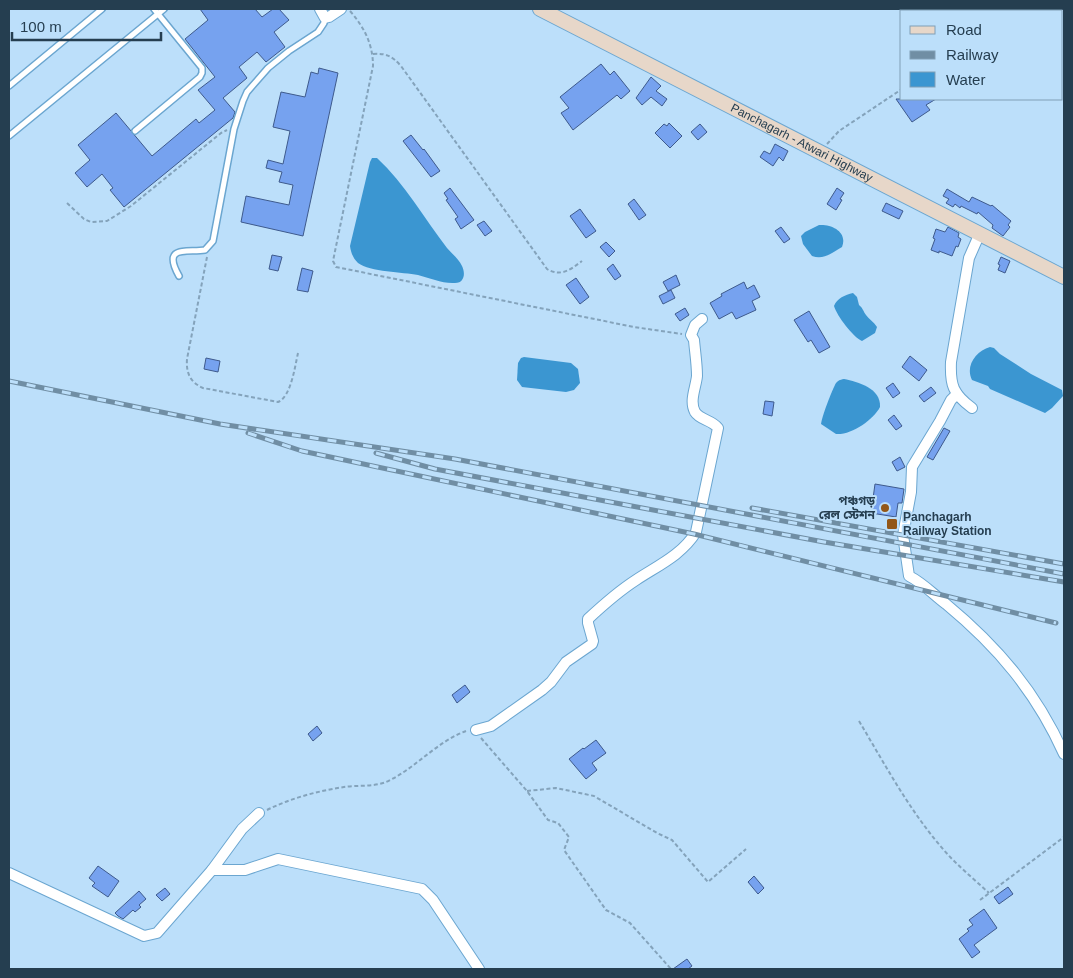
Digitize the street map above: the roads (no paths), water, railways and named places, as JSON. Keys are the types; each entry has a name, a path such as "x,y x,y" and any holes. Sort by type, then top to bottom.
{"main road":[{"name":"Panchagarh - Atwari Highway","path":"540,9 1064,277"}],"street":[{"path":"322,13 330,17 341,9"},
{"path":"972,408 957,394 952,387 950,378 951,362 969,258 980,233"},
{"path":"476,730 491,726 551,682 566,662 594,641 588,619 622,590 680,551 696,532 718,428 716,425 700,417 693,407 696,358 694,340 691,335 695,325 702,319"},
{"path":"957,394 951,400 912,468 911,492 903,535 909,576 960,616 1013,669 1045,715 1064,754"},
{"path":"9,873 144,936 157,933 212,870 242,829 259,814"},
{"path":"212,870 245,870 278,859 422,889 433,900 479,969"}],"lane":[{"path":"9,86 102,9"},
{"path":"9,136 156,11 164,9"},
{"path":"135,131 200,77 202,73 202,68 156,11"},
{"path":"180,276 174,262 178,252 182,250 205,250 213,241 234,129 247,92 268,68 318,32 324,23 322,13"}],"water":[{"path":"372,158 377,158 397,179 447,248 459,261 464,273 461,281 446,283 418,275 378,270 363,266 355,259 350,246"},
{"path":"819,225 829,226 838,230 843,237 843,242 842,247 828,255 816,257 812,256 803,244 801,236"},
{"path":"853,293 866,315 877,327 875,333 862,341 846,326 834,306 842,297"},
{"path":"990,347 1031,374 1062,390 1063,396 1045,413 972,380 970,369 973,360 980,352"},
{"path":"524,357 571,363 578,369 580,383 574,390 566,392 522,387 517,380 518,363"},
{"path":"844,379 868,387 877,395 880,407 861,426 849,432 836,434 821,424 827,403 836,383"}],"railway":[{"path":"9,381 220,424 455,459 1064,574"},
{"path":"248,433 302,451 694,534 1056,623"},
{"path":"376,453 435,469 621,504 824,542 1064,582"},
{"path":"752,508 1064,564"}],"place":[{"name":"পঞ্চগড় রেল স্টেশন","path":"885,508"},
{"name":"Panchagarh Railway Station","path":"892,524"}]}
